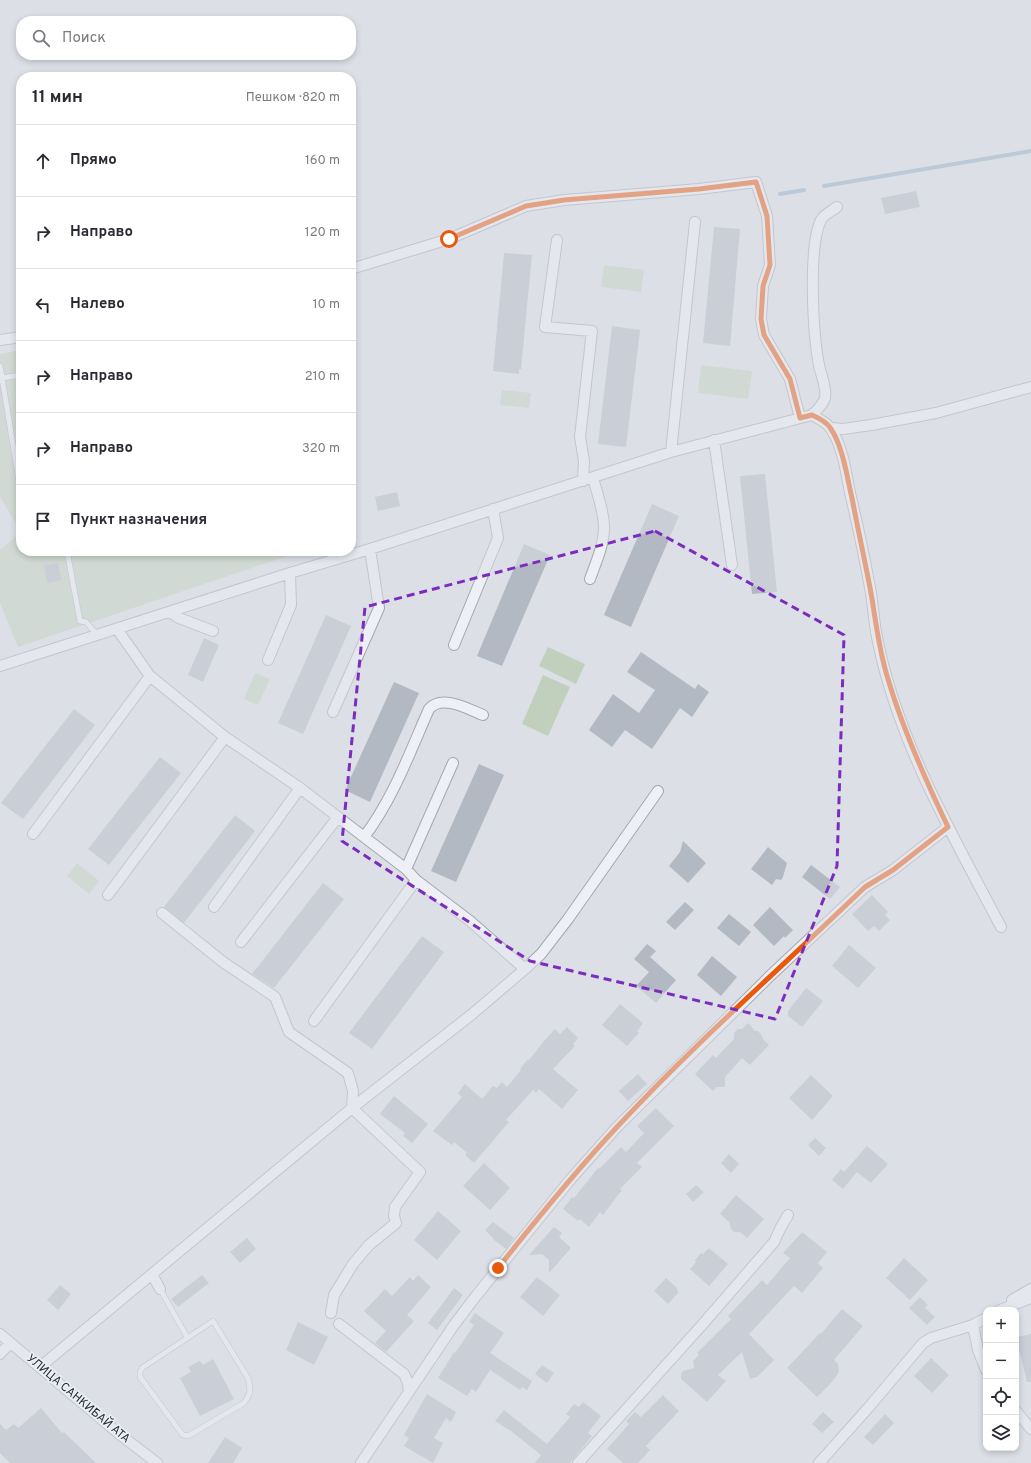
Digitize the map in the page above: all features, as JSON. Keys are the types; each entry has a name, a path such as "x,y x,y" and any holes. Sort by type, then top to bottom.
{"street":[{"path":"356,267 449,239 526,206 564,200 699,189 756,182 767,216 770,265 763,286 761,319 764,335 790,379 800,418"},
{"path":"356,553 671,452 812,415 821,407 825,398 825,387 819,365 815,333 814,253 821,220 825,215 838,207"},
{"path":"671,452 694,222"},
{"path":"557,240 545,327 592,331 580,437 584,462 583,481"},
{"path":"0,340 16,338"},
{"path":"831,428 843,429 936,413 1031,387"},
{"path":"812,415 823,421 831,428 839,445 846,471 866,567 876,634 887,678 900,718 918,764 948,827 1001,927"},
{"path":"714,440 732,565"},
{"path":"590,579 603,540 604,527 604,518 593,478"},
{"path":"454,645 498,538 493,509"},
{"path":"333,712 379,608 370,549"},
{"path":"0,666 347,556"},
{"path":"268,660 291,606 290,573"},
{"path":"170,612 180,618 213,631"},
{"path":"117,629 150,676 224,736 300,788 406,868 416,880 470,922 526,969"},
{"path":"33,834 150,676"},
{"path":"364,837 378,819 399,777 429,709 437,703 446,701 483,715"},
{"path":"108,895 224,736"},
{"path":"406,868 453,763"},
{"path":"214,907 300,788"},
{"path":"40,1368 352,1108 471,1015 526,969 568,920 658,791"},
{"path":"241,942 338,817"},
{"path":"361,1463 454,1325 493,1273 570,1180 617,1127 711,1032 865,887 893,870 948,827"},
{"path":"314,1021 416,880"},
{"path":"162,913 223,962 275,997 289,1032 348,1073 353,1091 352,1108"},
{"path":"332,1313 334,1295 341,1282 353,1264 369,1245 396,1223 394,1216 395,1207 420,1172 352,1108"},
{"path":"578,1463 697,1331 774,1242 788,1215"},
{"path":"152,1274 160,1289"},
{"path":"1004,1307 1014,1298 1031,1289"},
{"path":"1007,1307 1031,1298"},
{"path":"819,1463 923,1343 931,1338 973,1325 983,1320"},
{"path":"339,1324 404,1374 409,1392"},
{"path":"973,1325 978,1350 983,1362"},
{"name":"УЛИЦА САНКИБАЙ АТА","path":"0,1334 118,1433 157,1463"},
{"path":"0,1354 10,1343"},
{"path":"1019,1415 1031,1429"}],"lane":[{"path":"0,366 16,463"},
{"path":"2,378 16,376"},
{"path":"68,556 80,621 86,622 97,635"},
{"path":"160,1289 187,1337"},
{"path":"213,1320 248,1378 251,1388 250,1396 244,1403 188,1436 182,1434 140,1377 142,1368 187,1337 213,1320"}],"highlighted area":[{"path":"655,531 844,635 837,866 775,1019 530,961 342,841 365,607"}],"green space":[{"path":"604,265 644,270 641,292 601,287"},
{"path":"16,351 16,524 0,497 0,354"},
{"path":"701,365 752,371 748,399 698,393"},
{"path":"502,390 531,393 529,408 500,405"},
{"path":"16,536 16,556 287,556 18,647 0,603 0,550"},
{"path":"548,647 585,664 576,684 539,666"},
{"path":"255,673 270,679 258,705 244,699"},
{"path":"543,675 570,687 548,736 522,724"},
{"path":"77,863 99,881 89,894 67,876"}],"building":[{"path":"916,191 920,207 885,214 881,198"},
{"path":"714,227 740,229 730,346 703,343"},
{"path":"504,253 532,255 521,369 519,369 519,374 493,371"},
{"path":"612,326 640,330 626,447 598,444"},
{"path":"765,474 777,592 752,594 740,476"},
{"path":"397,492 400,506 378,511 375,497"},
{"path":"652,504 679,516 631,627 604,615"},
{"path":"524,544 550,555 502,666 477,656"},
{"path":"58,563 61,580 47,583 44,565"},
{"path":"326,615 351,626 303,734 278,723"},
{"path":"204,638 219,645 203,682 188,675"},
{"path":"641,652 695,689 698,684 709,692 692,717 680,708 652,749 625,730 612,747 589,730 613,694 639,713 655,690 627,672"},
{"path":"394,682 419,693 370,802 345,790"},
{"path":"74,709 95,725 23,819 1,803"},
{"path":"160,757 181,773 109,865 88,849"},
{"path":"479,764 504,775 456,882 431,871"},
{"path":"235,815 255,831 184,923 164,907"},
{"path":"683,841 706,863 688,883 669,866 680,852"},
{"path":"768,847 787,863 781,880 776,879 772,885 751,869"},
{"path":"811,865 840,887 830,899 802,877"},
{"path":"323,883 344,899 274,988 252,974"},
{"path":"872,895 888,912 885,915 890,920 879,931 874,926 868,931 852,914"},
{"path":"685,902 694,910 675,930 666,922"},
{"path":"770,907 793,930 785,938 784,936 774,946 753,925"},
{"path":"729,914 751,932 739,946 717,928"},
{"path":"422,936 444,952 372,1049 349,1033"},
{"path":"647,944 656,951 650,957 676,980 656,1003 636,986 649,972 634,959"},
{"path":"849,945 876,968 858,988 832,966"},
{"path":"712,956 737,977 721,996 697,975"},
{"path":"806,988 823,1001 802,1027 788,1016 788,1011"},
{"path":"620,1004 643,1023 637,1031 639,1033 627,1046 602,1025"},
{"path":"748,1023 755,1031 758,1031 769,1045 750,1065 742,1058 725,1077 725,1087 717,1087 713,1091 695,1074 713,1055 716,1058 734,1039 734,1033 738,1029 742,1029"},
{"path":"567,1027 578,1038 573,1044 575,1046 553,1069 578,1090 562,1109 539,1089 536,1093 533,1090 506,1120 509,1122 474,1163 466,1156 466,1152 454,1142 452,1145 433,1131 462,1097 458,1093 465,1084 482,1099 493,1086 497,1088 502,1082 507,1087 528,1059 529,1060 555,1029 560,1034"},
{"path":"638,1074 647,1084 628,1101 619,1091"},
{"path":"811,1075 833,1096 812,1120 789,1098"},
{"path":"394,1096 428,1124 412,1143 403,1136 405,1133 380,1114"},
{"path":"656,1108 674,1126 637,1163 642,1167 620,1189 622,1190 603,1215 600,1212 589,1227 580,1219 578,1221 563,1209 572,1197 574,1198 598,1168 599,1169 621,1147 626,1152 644,1133 637,1126"},
{"path":"815,1138 826,1148 819,1156 808,1145"},
{"path":"867,1146 888,1164 871,1183 857,1172 843,1189 832,1180 841,1169 844,1172"},
{"path":"729,1154 739,1164 731,1173 721,1163"},
{"path":"484,1163 510,1188 490,1210 463,1186"},
{"path":"696,1185 704,1192 693,1202 686,1194"},
{"path":"736,1195 764,1219 747,1238 740,1232 734,1232 731,1229 729,1222 720,1214"},
{"path":"438,1211 461,1231 437,1260 414,1240"},
{"path":"493,1222 514,1238 506,1249 493,1239 485,1230"},
{"path":"554,1227 562,1233 559,1237 571,1248 549,1273 549,1260 542,1254 529,1255"},
{"path":"802,1232 827,1252 818,1263 823,1268 802,1293 794,1286 749,1334 774,1360 757,1377 750,1379 742,1352 718,1375 726,1381 707,1402 681,1379 681,1374 683,1371 694,1368 693,1361 699,1355 697,1353 731,1319 728,1316 762,1280 767,1285 790,1258 783,1253"},
{"path":"247,1238 256,1249 240,1263 230,1252"},
{"path":"709,1248 728,1264 709,1286 690,1269 701,1253 703,1254"},
{"path":"904,1258 928,1280 910,1300 886,1278"},
{"path":"202,1275 209,1283 178,1307 171,1299"},
{"path":"418,1275 431,1287 407,1315 414,1321 386,1352 375,1343 386,1331 364,1311 385,1289 392,1296 410,1277 413,1281"},
{"path":"537,1277 560,1295 543,1316 520,1297"},
{"path":"666,1278 677,1288 678,1293 668,1304 654,1291"},
{"path":"60,1285 71,1294 58,1310 47,1300"},
{"path":"454,1288 463,1295 437,1330 428,1323"},
{"path":"920,1297 928,1305 925,1308 935,1317 927,1325 909,1308"},
{"path":"842,1309 863,1326 834,1360 838,1364 839,1372 832,1382 817,1397 787,1368 820,1333 821,1334"},
{"path":"475,1313 504,1333 490,1353 532,1381 527,1390 522,1387 520,1390 490,1370 476,1392 472,1389 467,1396 438,1378 454,1352 455,1353 474,1325 469,1322"},
{"path":"298,1322 328,1337 314,1365 286,1350"},
{"path":"1031,1334 1031,1382 1027,1382 1019,1349 1019,1336"},
{"path":"931,1358 949,1375 932,1393 914,1376"},
{"path":"213,1359 234,1399 200,1416 180,1378 191,1372 188,1367 200,1361 203,1365"},
{"path":"542,1365 554,1373 547,1383 535,1374"},
{"path":"427,1394 456,1412 451,1422 446,1418 434,1438 443,1443 433,1463 404,1446 409,1438 404,1435"},
{"path":"663,1395 679,1411 646,1446 650,1450 638,1463 623,1463 607,1449 629,1424 626,1421 635,1412 641,1417"},
{"path":"583,1402 601,1416 588,1433 592,1436 570,1463 535,1463 541,1455 511,1431 495,1421 504,1410 547,1444 570,1417 566,1414 574,1404 579,1407"},
{"path":"41,1408 62,1433 64,1432 96,1463 10,1463 0,1453 0,1424 6,1430 14,1424 18,1428"},
{"path":"823,1412 834,1422 822,1433 812,1424"},
{"path":"885,1414 894,1423 873,1445 864,1437"},
{"path":"225,1437 242,1448 233,1463 208,1463"}],"waterway":[{"path":"824,186 1031,151"},
{"path":"780,194 804,190"}],"route":[{"path":"449,239 526,206 564,200 699,189 756,182 767,216 770,265 763,286 761,305 761,319 764,335 790,379 800,418 812,415 823,421 831,428 839,445 846,471 871,595 876,634 887,678 900,718 918,764 948,827 893,870 865,887 711,1032 617,1127 570,1180 498,1268"}]}
